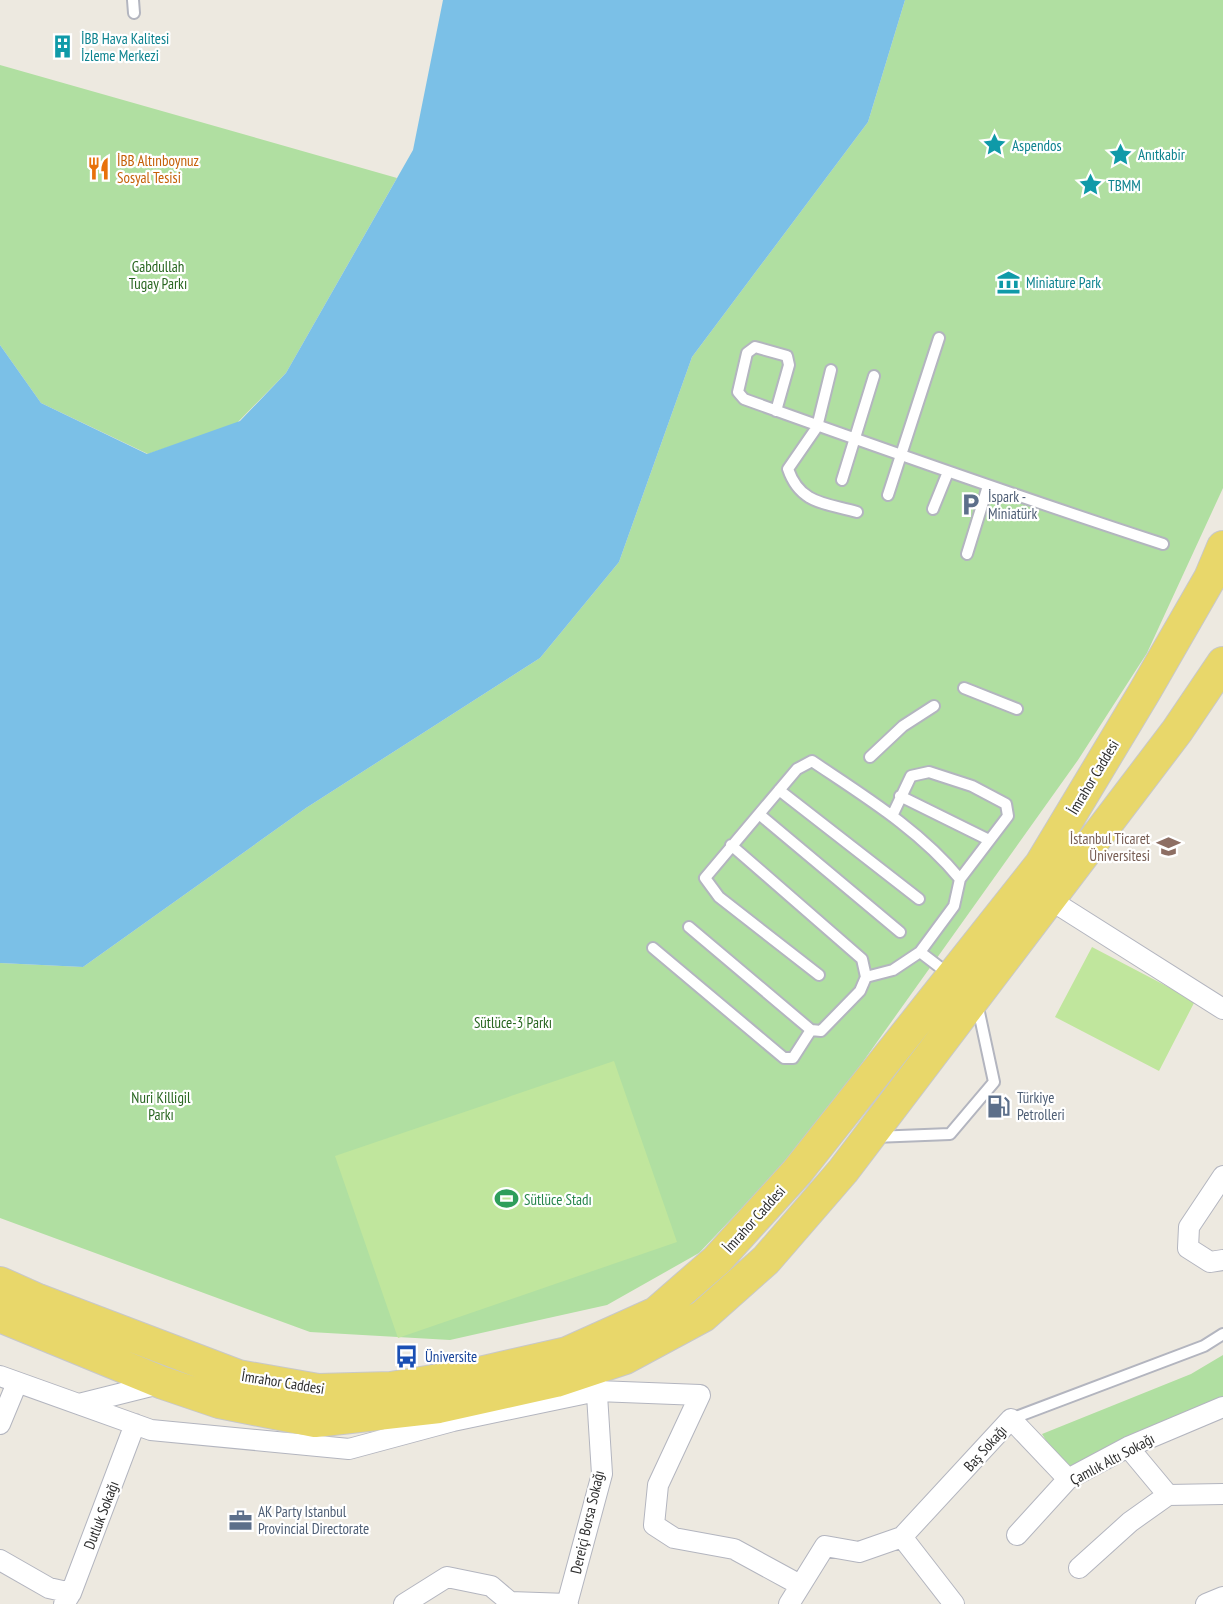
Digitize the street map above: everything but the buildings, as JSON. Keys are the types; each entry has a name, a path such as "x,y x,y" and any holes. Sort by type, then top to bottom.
{"main road":[{"name":"İmrahor Caddesi","path":"0,1316 163,1383 219,1402 315,1421 439,1407 556,1381 596,1379 624,1358 703,1316 766,1260 843,1172 868,1138 1075,808 1204,588 1223,547"},
{"name":"İmrahor Caddesi","path":"0,1283 38,1300 238,1376 318,1390 391,1388 475,1374 567,1353 656,1313 717,1260 964,986 1049,899 1178,731 1223,663"},
{"path":"1075,808 1106,825"},
{"path":"282,1415 285,1384"}],"street":[{"path":"1049,899 1223,1009"},
{"path":"1223,1176 1189,1227 1188,1248 1210,1262 1223,1260"},
{"path":"0,1424 9,1379 151,1430 349,1449 596,1379 700,1395 658,1485 654,1525 674,1538 735,1549 800,1586"},
{"name":"Dereiçi Borsa Sokağı","path":"568,1604 602,1474 596,1379"},
{"path":"78,1404 163,1383"},
{"name":"Çamlık Altı Sokağı","path":"1017,1535 1068,1479 1128,1447 1223,1407"},
{"name":"Baş Sokağı","path":"902,1537 1011,1419 1068,1479"},
{"name":"Dutluk Sokağı","path":"68,1598 135,1424"},
{"path":"1128,1447 1168,1495"},
{"path":"1079,1568 1130,1522 1168,1495 1223,1494"},
{"path":"789,1604 825,1546 859,1552 902,1537 954,1604"},
{"path":"0,1560 68,1598"},
{"path":"404,1604 447,1577 491,1586 510,1603 568,1604"},
{"path":"1206,1604 1223,1598"}],"lane":[{"path":"132,0 134,13"},
{"path":"888,495 939,338"},
{"path":"776,411 789,365 787,356 755,347 747,353 738,392 744,399 817,427 1162,544"},
{"path":"831,370 817,427 788,469 793,485 808,498 856,512"},
{"path":"842,480 874,376"},
{"path":"933,509 948,472"},
{"path":"967,554 988,486"},
{"path":"964,688 1017,709"},
{"path":"870,757 903,726 934,706"},
{"path":"819,975 719,897 705,878 797,769 812,761 892,816 941,856 960,879"},
{"path":"866,977 892,970 920,952 954,906 960,879 1008,816 1006,804 972,786 929,772 911,776 892,816"},
{"path":"779,790 919,899"},
{"path":"900,796 989,840"},
{"path":"759,814 900,932"},
{"path":"689,927 811,1030 820,1031 837,1017 860,991 866,977 862,959 731,845"},
{"path":"653,948 784,1058 793,1058 811,1030"},
{"path":"868,1138 950,1134 994,1082 964,986 920,952"},
{"path":"1011,1419 1204,1346 1223,1334"}],"green space":[{"name":"Sütlüce-3 Parkı","path":"905,0 1223,0 1223,488 1147,653 1078,760 810,1136 699,1253 607,1305 450,1340 310,1332 0,1218 0,963 83,967 306,808 540,658 619,562 692,357 868,122"},
{"name":"Gabdullah Tugay Parkı","path":"0,65 397,178 286,373 236,424 148,454 41,403 0,345"},
{"path":"1092,947 1195,1001 1159,1071 1055,1017"},
{"name":"Sütlüce Stadı","path":"614,1061 677,1242 398,1338 335,1156"},
{"path":"1223,1355 1223,1405 1066,1472 1042,1434 1191,1374"}],"water":[{"path":"443,0 905,0 868,122 692,357 619,562 540,658 306,808 83,967 0,963 0,345 41,403 147,454 240,421 286,373 413,150"}],"place":[{"name":"İBB Hava Kalitesi İzleme Merkezi","path":"63,47"},
{"name":"Aspendos","path":"994,145"},
{"name":"Anıtkabir","path":"1120,154"},
{"name":"İBB Altınboynuz Sosyal Tesisi","path":"99,169"},
{"name":"TBMM","path":"1090,185"},
{"name":"Miniature Park","path":"1008,282"},
{"name":"İspark - Miniatürk","path":"970,505"},
{"name":"İstanbul Ticaret Üniversitesi","path":"1168,847"},
{"name":"Türkiye Petrolleri","path":"999,1106"},
{"name":"Sütlüce Stadı","path":"506,1199"},
{"name":"Üniversite","path":"407,1356"},
{"name":"AK Party Istanbul Provincial Directorate","path":"240,1520"}],"park label":[{"name":"Nuri Killigil Parkı","path":"161,1106"}]}
